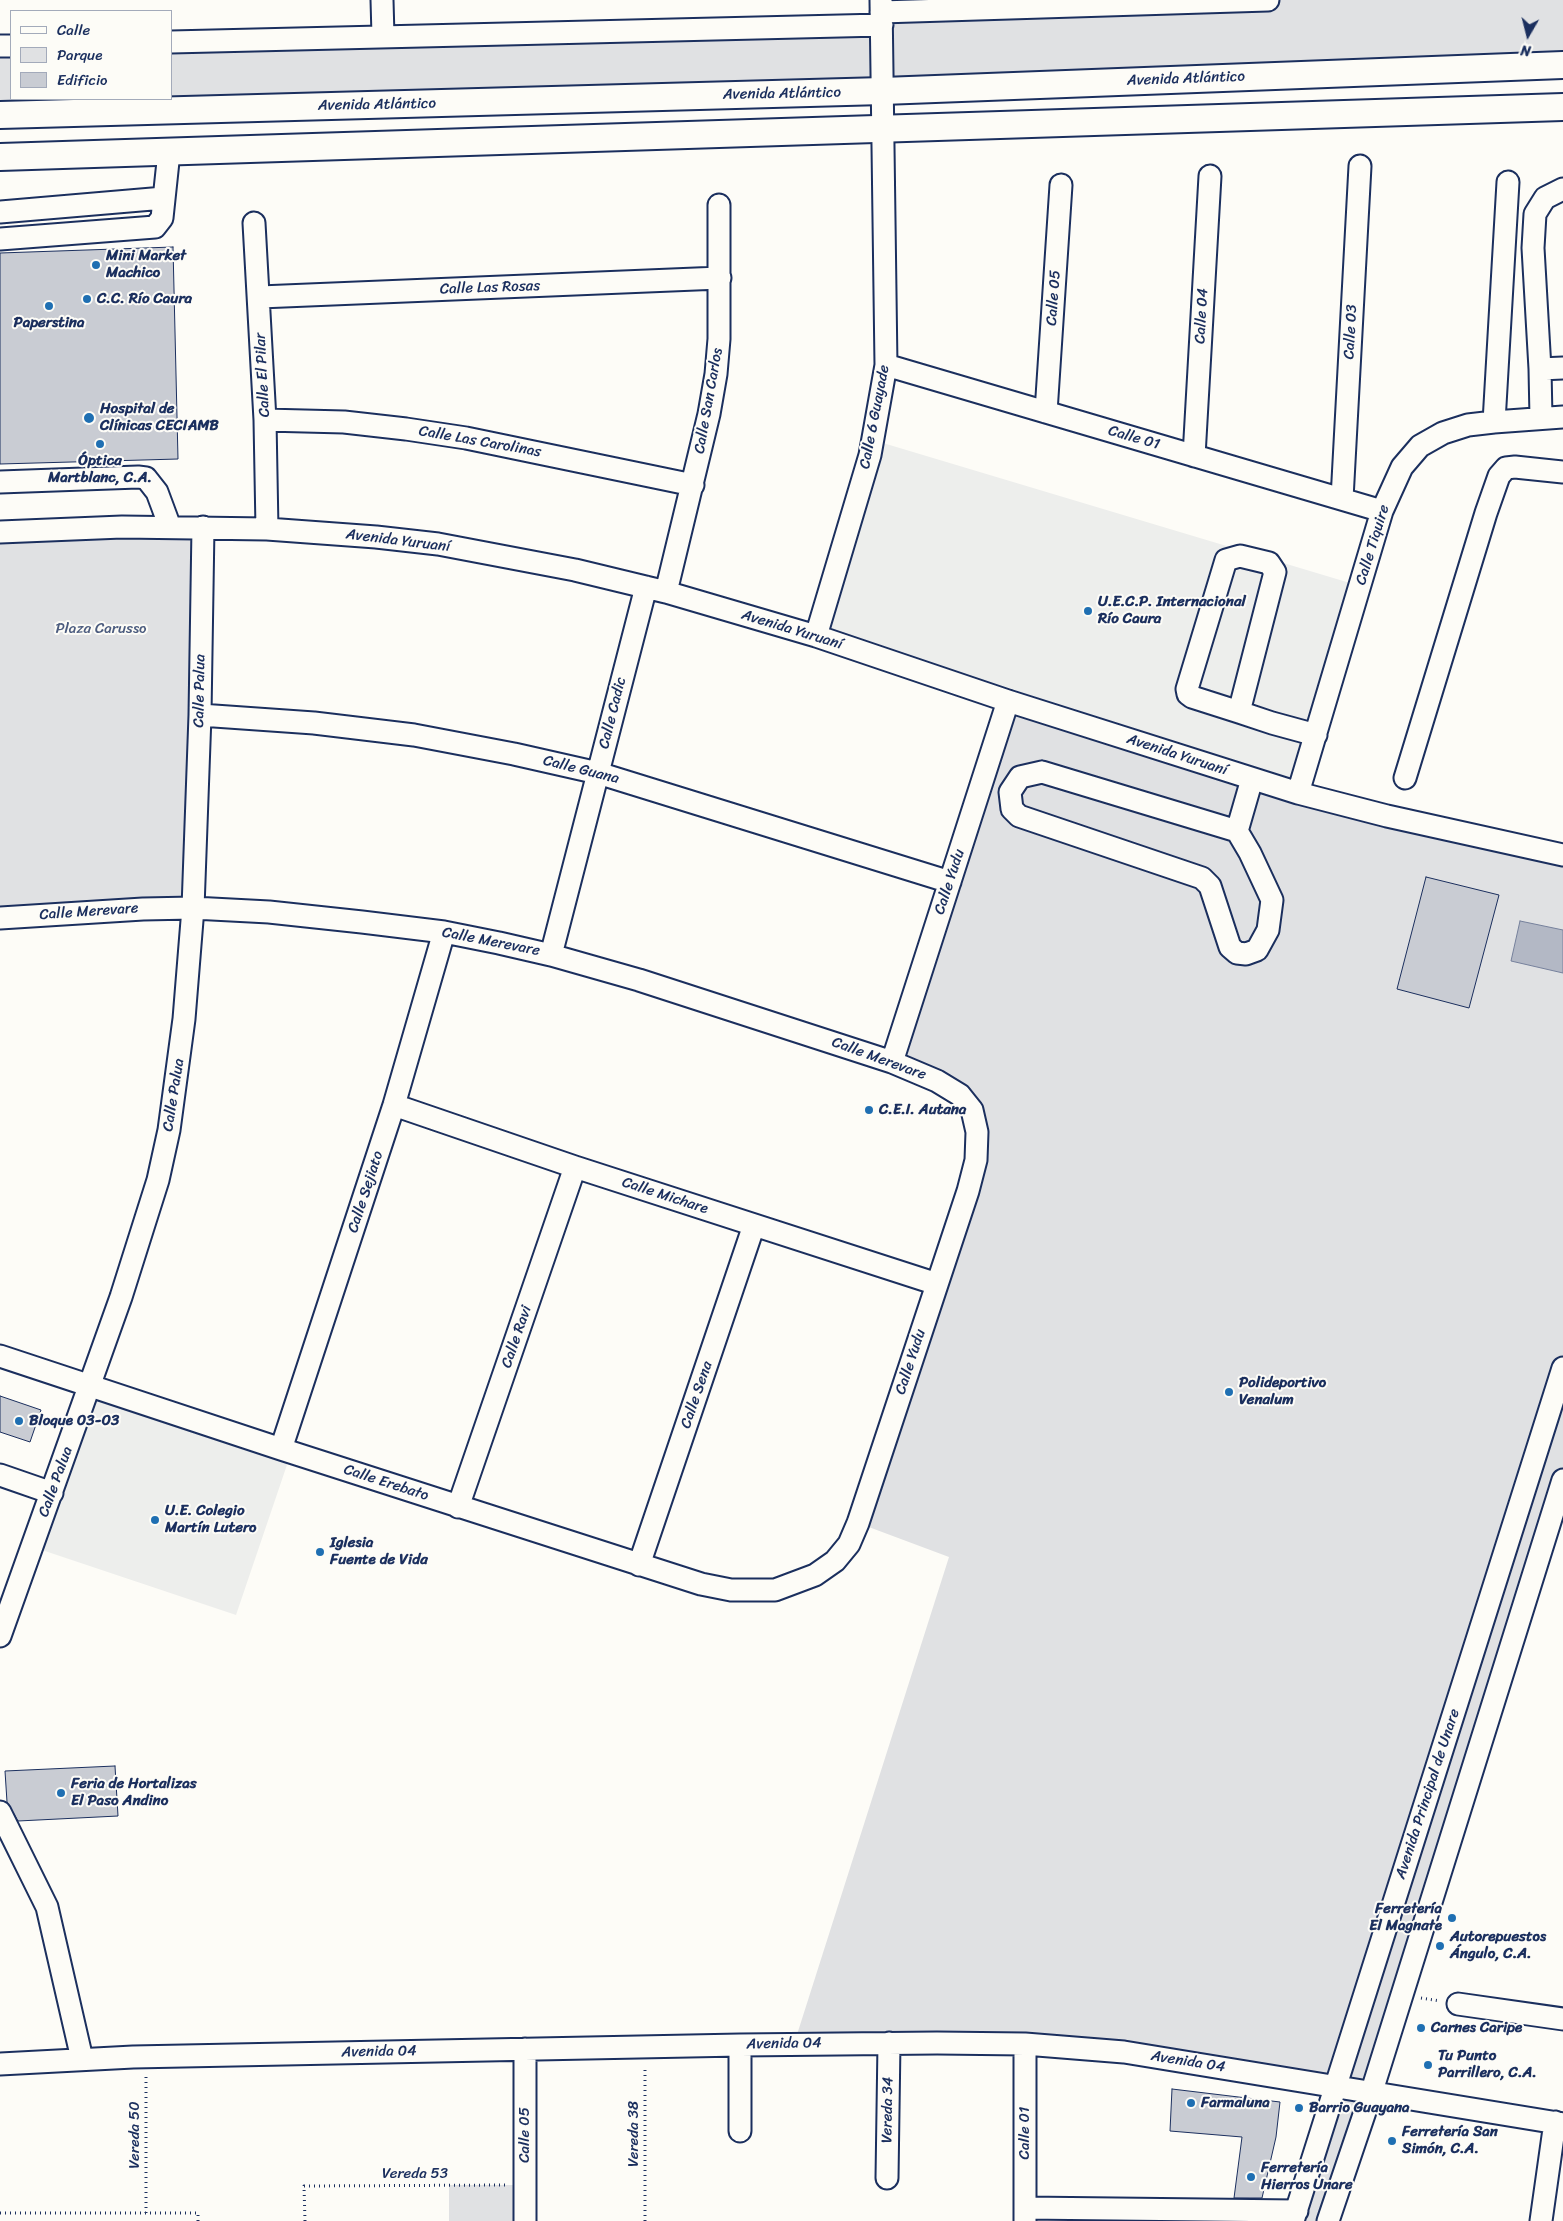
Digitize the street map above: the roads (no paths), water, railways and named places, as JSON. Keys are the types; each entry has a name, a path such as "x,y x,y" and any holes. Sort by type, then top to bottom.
{"main road":[{"name":"Avenida Atlántico","path":"0,115 883,92 1563,65"},
{"path":"0,158 1563,107"}],"street":[{"path":"382,0 383,36"},
{"path":"172,42 383,36 881,12 981,4 1268,0"},
{"name":"Calle 6 Guayade","path":"816,636 870,455 886,364 881,12"},
{"path":"0,238 155,227 162,218 168,152"},
{"name":"Calle 03","path":"1342,499 1360,166"},
{"name":"Calle 04","path":"1194,456 1210,176"},
{"path":"1494,422 1508,182"},
{"name":"Calle 05","path":"1046,412 1061,185"},
{"path":"1541,418 1533,248 1535,214 1545,198 1563,189"},
{"path":"0,212 164,198"},
{"name":"Calle San Carlos","path":"656,589 693,485 716,374 719,338 719,205"},
{"name":"Calle El Pilar","path":"254,222 260,298 267,529"},
{"name":"Calle Las Rosas","path":"260,298 720,278"},
{"name":"Calle 01","path":"886,364 1382,511"},
{"path":"1540,370 1563,368"},
{"name":"Calle Tiquire","path":"1298,794 1382,511 1402,467 1420,446 1443,432 1468,425 1563,417"},
{"name":"Calle Las Carolinas","path":"265,420 344,422 415,430 475,440 693,485"},
{"path":"1405,778 1499,476 1506,468 1515,467 1563,472"},
{"path":"0,482 146,478 157,492 170,527"},
{"name":"Avenida Yuruaní","path":"0,532 122,527 267,529 376,537 438,544 575,570 656,589 816,636 1008,701 1298,794 1563,855"},
{"name":"Calle Palua","path":"0,1636 52,1493 142,1233 158,1180 169,1130 184,1018 193,908 200,715 203,527"},
{"path":"1239,712 1275,572 1268,563 1240,556 1226,560 1187,690 1192,697 1239,712 1316,735"},
{"name":"Calle Cadic","path":"551,955 598,773 656,589"},
{"name":"Calle Yudu","path":"892,1062 1008,701"},
{"name":"Calle Guana","path":"200,715 314,723 414,735 514,754 598,773 950,882"},
{"path":"1042,772 1236,832 1250,853 1272,900 1268,930 1258,950 1246,954 1237,953 1230,946 1210,886 1202,878 1020,816 1012,809 1010,792 1020,778 1042,772"},
{"path":"1236,832 1252,779"},
{"name":"Calle Merevare","path":"0,918 143,909 193,908 269,912 444,932 551,955 770,1021 892,1062 937,1081 960,1095"},
{"name":"Calle Sejiato","path":"281,1449 394,1105 444,932"},
{"name":"Calle Yudu","path":"776,1590 815,1575 835,1561 849,1544 861,1513 968,1190 976,1160 977,1132 972,1110 960,1095"},
{"name":"Calle Michare","path":"394,1105 937,1284"},
{"name":"Calle Ravi","path":"458,1507 575,1166"},
{"name":"Calle Sena","path":"639,1565 754,1225"},
{"name":"Calle Erebato","path":"0,1356 458,1507 701,1584 731,1590 776,1590"},
{"name":"Avenida Principal de Unare","path":"1295,2216 1563,1368"},
{"path":"0,1475 52,1493"},
{"path":"1328,2221 1371,2094 1563,1480"},
{"path":"0,1812 47,1907 82,2059"},
{"path":"1458,2004 1563,2019"},
{"name":"Vereda 34","path":"888,2178 889,2043"},
{"name":"Calle 01","path":"1025,2044 1025,2214"},
{"name":"Avenida 04","path":"0,2064 146,2056 740,2045 1025,2044 1124,2052 1371,2094 1559,2123"},
{"path":"740,2045 740,2130"},
{"name":"Calle 05","path":"525,2049 525,2221"},
{"path":"1540,2221 1551,2140 1559,2123"},
{"path":"1025,2214 1295,2216"}],"place":[{"name":"Mini Market Machico","path":"96,265"},
{"name":"C.C. Río Caura","path":"87,299"},
{"name":"Paperstina","path":"49,306"},
{"name":"Hospital de Clínicas CECIAMB","path":"89,418"},
{"name":"Óptica Martblanc, C.A.","path":"100,444"},
{"name":"U.E.C.P. Internacional Río Caura","path":"1088,611"},
{"name":"C.E.I. Autana","path":"869,1110"},
{"name":"Polideportivo Venalum","path":"1229,1392"},
{"name":"Bloque 03-03","path":"19,1421"},
{"name":"U.E. Colegio Martín Lutero","path":"155,1520"},
{"name":"Iglesia Fuente de Vida","path":"320,1552"},
{"name":"Feria de Hortalizas El Paso Andino","path":"61,1793"},
{"name":"Ferretería El Magnate","path":"1452,1918"},
{"name":"Autorepuestos Ángulo, C.A.","path":"1440,1946"},
{"name":"Carnes Caripe","path":"1421,2028"},
{"name":"Tu Punto Parrillero, C.A.","path":"1428,2065"},
{"name":"Farmaluna","path":"1191,2103"},
{"name":"Barrio Guayana","path":"1299,2108"},
{"name":"Ferretería San Simón, C.A.","path":"1392,2141"},
{"name":"Ferretería Hierros Unare","path":"1251,2177"}],"park label":[{"name":"Plaza Carusso","path":"101,629"}]}
